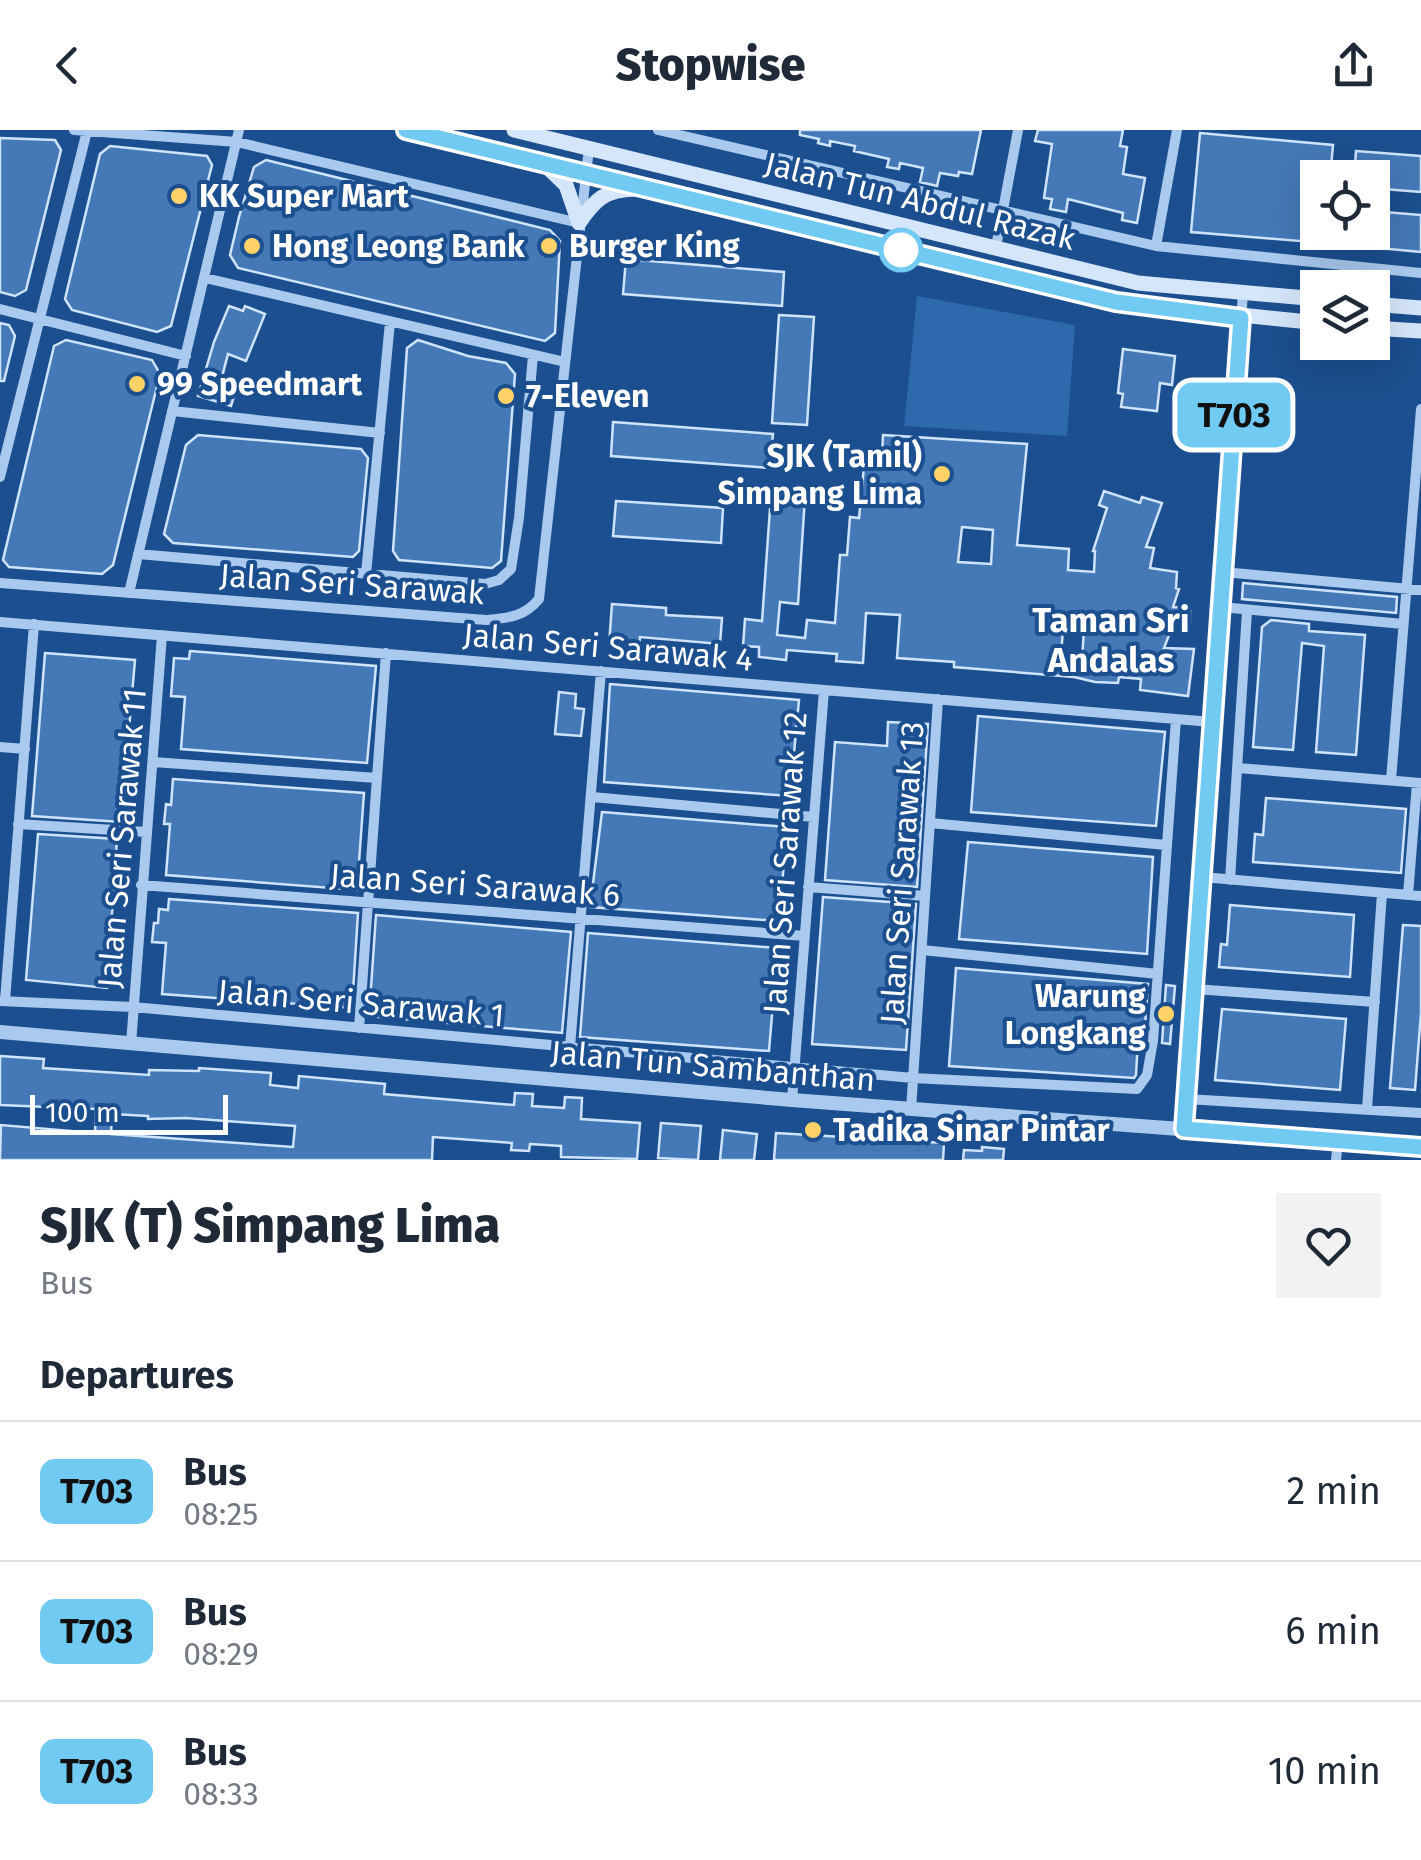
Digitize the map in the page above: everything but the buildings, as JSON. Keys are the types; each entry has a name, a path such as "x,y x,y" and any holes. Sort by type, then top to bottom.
{"main road":[{"name":"Jalan Tun Abdul Razak","path":"406,130 1116,302 1300,323"},
{"name":"Jalan Tun Abdul Razak","path":"514,130 1138,283 1300,299"},
{"path":"540,161 566,185 578,223"},
{"path":"699,200 705,177"},
{"path":"578,223 594,199 604,194 653,188"},
{"path":"1390,305 1421,308"},
{"path":"1390,329 1421,331"}],"street":[{"path":"658,130 1156,246 1421,273"},
{"path":"996,247 1018,130"},
{"path":"1156,246 1178,130"},
{"path":"0,477 80,131 238,136 578,223"},
{"path":"129,593 238,136"},
{"name":"Jalan Seri Sarawak","path":"0,584 486,620 515,618 530,610 540,599 589,148"},
{"path":"205,278 564,362"},
{"path":"1184,1129 1243,294"},
{"path":"0,309 186,356"},
{"path":"366,574 390,322"},
{"path":"138,554 485,584 499,580 511,570 519,518 533,356"},
{"path":"1391,780 1421,409"},
{"path":"172,411 380,434"},
{"path":"1223,572 1421,590"},
{"path":"1220,608 1402,624"},
{"path":"1230,880 1247,612"},
{"name":"Jalan Seri Sarawak 4","path":"0,622 1212,722"},
{"path":"2,1001 34,624"},
{"name":"Jalan Seri Sarawak 11","path":"131,1044 162,635"},
{"path":"359,1028 386,654"},
{"path":"570,1047 601,671"},
{"name":"Jalan Seri Sarawak 12","path":"792,1100 824,690"},
{"name":"Jalan Seri Sarawak 13","path":"911,1110 938,699"},
{"path":"922,950 1158,974 1176,719"},
{"path":"0,747 25,748"},
{"path":"153,762 378,778"},
{"path":"1238,768 1419,783 1408,895"},
{"path":"592,797 814,817"},
{"path":"930,823 1166,844"},
{"path":"18,824 146,832"},
{"path":"0,876 13,878"},
{"path":"1202,877 1421,896"},
{"name":"Jalan Seri Sarawak 6","path":"141,885 804,936"},
{"path":"808,887 925,896"},
{"path":"1368,1109 1382,893"},
{"name":"Jalan Seri Sarawak 1","path":"2,1001 133,1008 914,1078 1137,1090 1147,1075 1158,974"},
{"path":"1194,990 1374,1002"},
{"name":"Jalan Tun Sambanthan","path":"0,1032 911,1110 1421,1147"},
{"path":"1186,1098 1421,1113"},
{"path":"1336,1160 1338,1141"}],"shaded area":[{"path":"917,296 1075,325 1067,436 904,426"}],"bus line":[{"name":"T703","path":"406,130 1116,302 1241,318 1184,1129 1421,1147"}],"place":[{"name":"KK Super Mart","path":"179,196"},
{"name":"Hong Leong Bank","path":"252,246"},
{"name":"Burger King","path":"549,246"},
{"name":"99 Speedmart","path":"137,384"},
{"name":"7-Eleven","path":"506,396"},
{"name":"SJK (Tamil) Simpang Lima","path":"942,474"},
{"name":"Warung Longkang","path":"1166,1014"},
{"name":"Tadika Sinar Pintar","path":"813,1130"}],"district":[{"name":"Taman Sri Andalas","path":"1111,640"}]}
